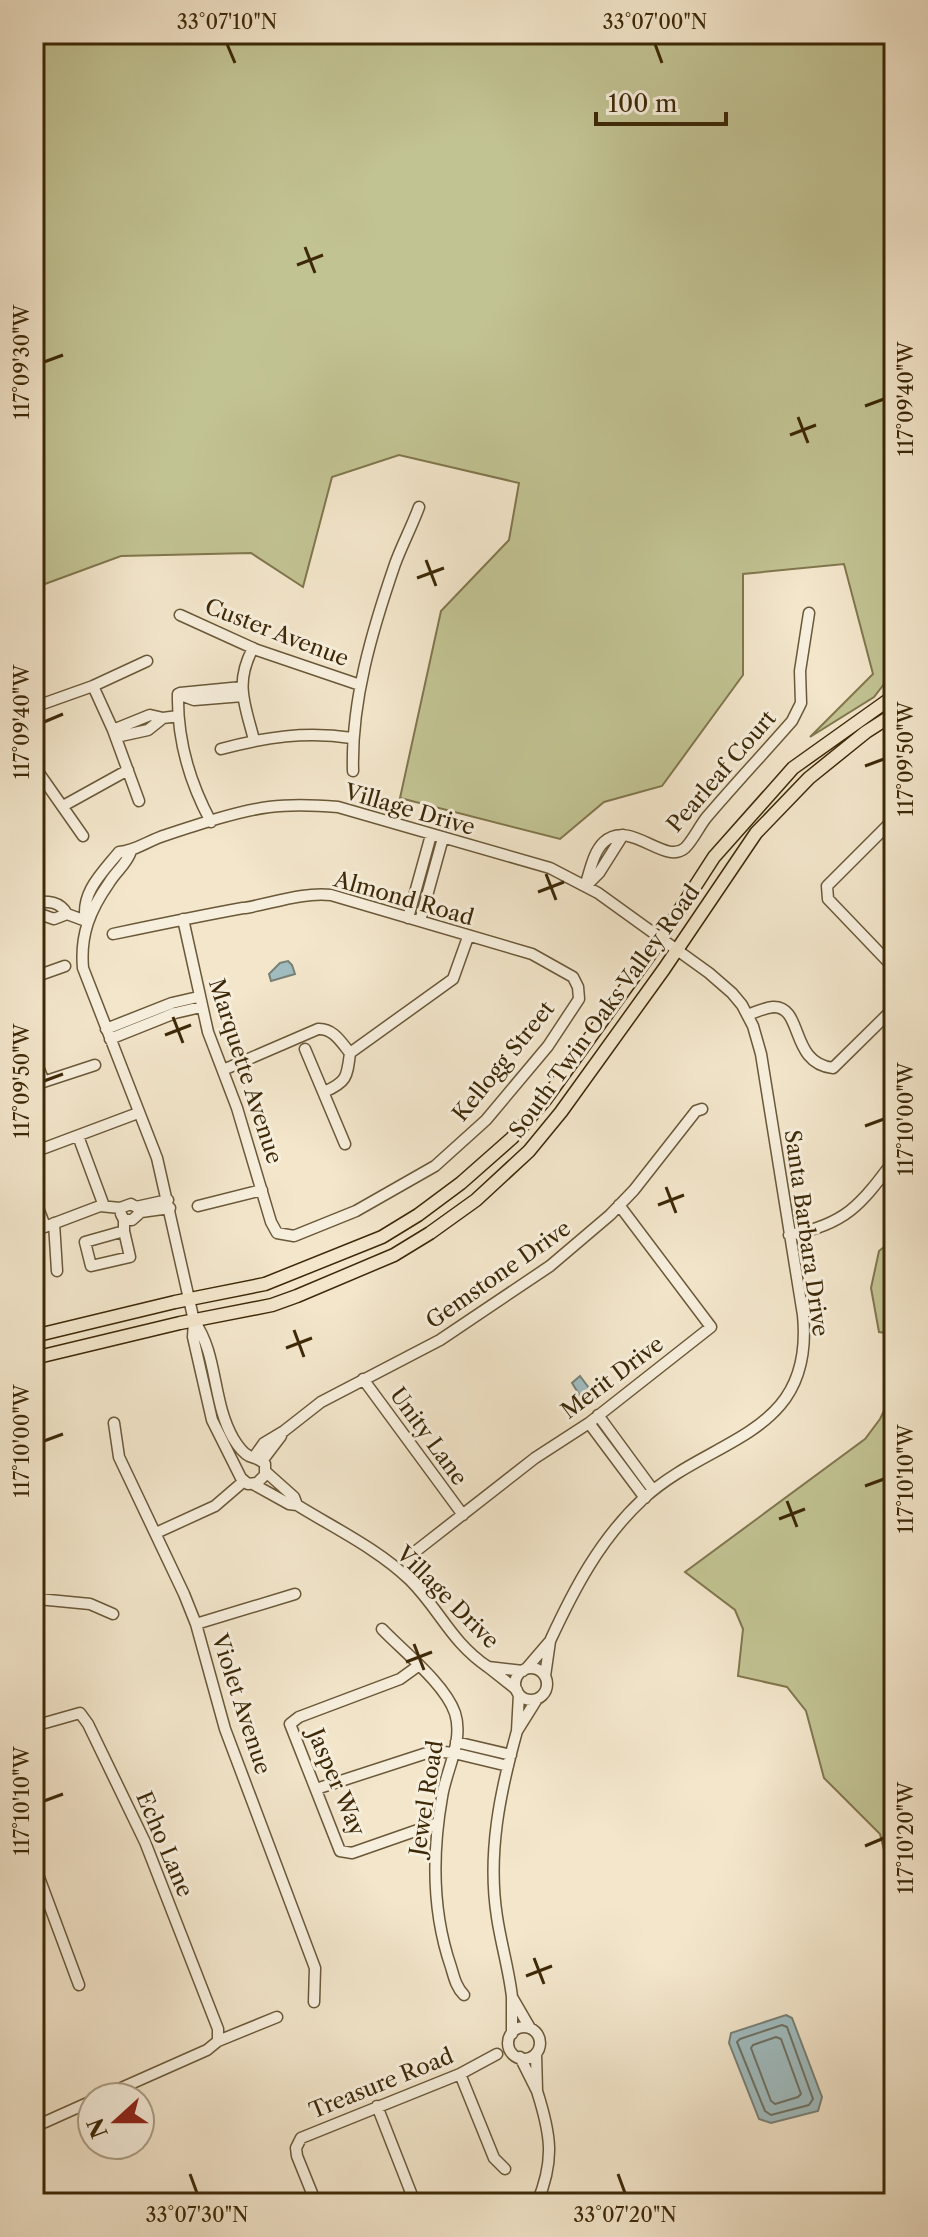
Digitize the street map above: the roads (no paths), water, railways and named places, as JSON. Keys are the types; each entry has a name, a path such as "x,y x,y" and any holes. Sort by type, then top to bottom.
{"main road":[{"name":"South Twin Oaks Valley Road","path":"34,1336 265,1284 362,1247 418,1215 461,1183 512,1138 545,1100 661,939 714,857 793,768 894,696"},
{"name":"South Twin Oaks Valley Road","path":"34,1358 272,1305 367,1268 430,1233 476,1200 529,1151 561,1112 756,833 809,778 866,732 894,714"}],"street":[{"path":"353,771 352,738 360,685 395,562 419,507"},
{"name":"Pearleaf Court","path":"585,886 599,873 605,840 623,835 642,838 655,847 674,852 684,849 706,818 792,721 801,703 800,671 809,613"},
{"name":"Custer Avenue","path":"180,615 253,648 360,685"},
{"path":"253,648 243,668 243,692 254,740"},
{"path":"34,707 93,686 147,661"},
{"path":"93,686 115,734 139,801"},
{"path":"211,822 196,794 178,723 178,694 243,692"},
{"path":"115,734 136,726 148,730 163,718 178,716"},
{"path":"221,749 294,734 352,738"},
{"path":"34,766 83,836"},
{"path":"63,806 128,770"},
{"name":"Village Drive","path":"518,1692 453,1637 409,1579 382,1557 297,1505 248,1483 225,1450 212,1420 193,1337 194,1321 157,1158 83,968 81,947 86,921 83,905 102,872 119,852 131,851 153,839 266,807 338,807 550,868 585,886 677,950"},
{"path":"894,819 833,880 825,892 828,899 894,968"},
{"path":"408,918 431,835"},
{"path":"420,921 443,838"},
{"name":"Almond Road","path":"113,934 318,894 532,954 573,977 578,987"},
{"path":"38,907 54,919 67,914 86,921"},
{"name":"Marquette Avenue","path":"183,919 200,1002 277,1233"},
{"path":"324,1092 345,1080 350,1053 453,979 468,937"},
{"name":"Santa Barbara Drive","path":"524,1670 550,1641 591,1560 649,1494 765,1422 783,1403 802,1363 804,1331 761,1054 748,1015 732,993 677,950"},
{"path":"34,977 65,966"},
{"name":"Kellogg Street","path":"277,1233 294,1236 356,1211 435,1166 486,1120 548,1046 579,999 578,987"},
{"path":"108,1034 172,1003 200,1002"},
{"path":"748,1015 774,1007 782,1009 791,1017 810,1061 833,1068 894,1008"},
{"path":"223,1070 318,1029 326,1029 336,1035 350,1053"},
{"path":"305,1049 345,1144"},
{"path":"34,1056 39,1083 95,1065"},
{"name":"Gemstone Drive","path":"258,1461 284,1431 322,1401 419,1352 485,1312 550,1266 619,1205 696,1111 702,1109"},
{"path":"34,1152 138,1113"},
{"path":"78,1136 104,1206"},
{"path":"789,1235 830,1225 846,1216 894,1160"},
{"path":"198,1206 262,1190"},
{"path":"34,1198 57,1271"},
{"path":"45,1227 104,1206 120,1208 131,1204 136,1207 169,1204"},
{"path":"120,1208 124,1226 130,1257 91,1266 85,1242 124,1226 141,1212 169,1204"},
{"name":"Merit Drive","path":"416,1551 535,1458 589,1423 711,1327 619,1205"},
{"name":"Village Drive","path":"194,1321 204,1334 226,1426 234,1440 294,1497 297,1505"},
{"name":"Unity Lane","path":"363,1379 463,1515"},
{"path":"598,1415 649,1494"},
{"name":"Violet Avenue","path":"114,1423 119,1457 196,1624 225,1729 315,1968 314,2002"},
{"path":"589,1423 649,1494"},
{"path":"603,1443 613,1436"},
{"path":"156,1533 215,1506 248,1483 260,1482 258,1461 241,1462 238,1469"},
{"path":"34,1576 38,1587 36,1600 90,1604 113,1614"},
{"path":"196,1624 295,1594"},
{"name":"Jewel Road","path":"382,1629 443,1693 454,1712 455,1747 442,1793 435,1846 435,1895 446,1954 458,1989 464,1995"},
{"name":"Santa Barbara Drive","path":"545,1676 550,1641"},
{"name":"Jasper Way","path":"418,1666 400,1679 299,1717 290,1724 340,1851 352,1853 438,1823"},
{"name":"Village Drive","path":"488,1667 524,1670"},
{"path":"517,1731 546,1690 545,1676 537,1669 524,1670 516,1682 517,1731 498,1809 493,1866 497,1916 512,1997 510,2048 537,2091"},
{"path":"518,1692 527,1700 537,1699"},
{"name":"Echo Lane","path":"34,1726 80,1713 88,1724 145,1842 218,2029 218,2041"},
{"path":"316,1789 455,1747 509,1761"},
{"path":"34,1864 79,1985"},
{"path":"512,1997 540,2039 536,2054 537,2091 551,2149 547,2177 537,2203"},
{"path":"137,2081 207,2050 218,2041 277,2017"},
{"path":"510,2037 520,2028 530,2028"},
{"name":"Treasure Road","path":"316,2203 297,2156 297,2142 305,2135 460,2074 497,2054 510,2037"},
{"path":"497,2054 527,2058 536,2054"},
{"path":"460,2074 494,2158 505,2169"},
{"path":"377,2106 415,2203"},
{"path":"34,2127 76,2108"},
{"path":"153,2203 160,2200 175,2202"}],"water":[{"path":"288,961 295,974 271,981 269,974 280,963"},
{"path":"580,1376 595,1396 585,1404 572,1383"},
{"path":"786,2015 792,2018 822,2097 818,2111 771,2123 759,2119 729,2043 731,2033"}]}
